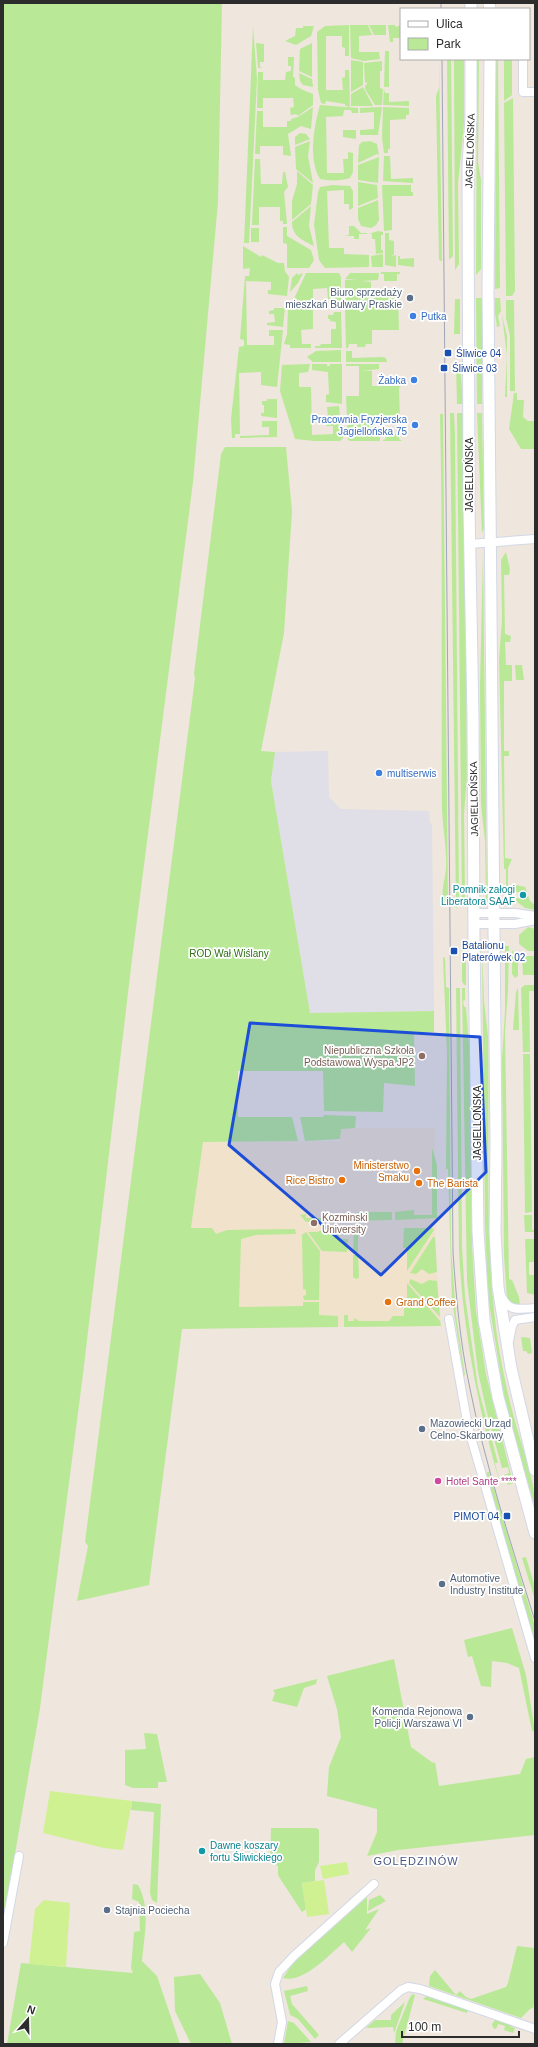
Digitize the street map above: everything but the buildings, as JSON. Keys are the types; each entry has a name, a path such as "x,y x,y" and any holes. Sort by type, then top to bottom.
{"main road":[{"name":"JAGIELLOŃSKA","path":"471,60 471,118 468,165 470,544 478,1232 484,1320 500,1404 535,1533"},
{"name":"JAGIELLOŃSKA","path":"490,60 488,265 492,542 496,1144 495,1232 498,1287 508,1348 535,1470"}],"street":[{"path":"523,60 524,92 535,92"},
{"path":"470,544 535,539"},
{"path":"474,918 494,918 520,913 535,916"},
{"path":"494,918 515,924 535,920"},
{"path":"498,1287 505,1303 510,1308 535,1308"},
{"path":"508,1348 512,1326 515,1320 535,1317"},
{"path":"449,1319 468,1427 535,1658"},
{"path":"3,1943 19,1856"},
{"path":"278,2044 282,2022 275,1984 279,1972 294,1956 374,1884"},
{"path":"339,2044 401,1990 408,1987 420,1989 535,2029"}],"highlighted area":[{"path":"250,1023 480,1037 486,1172 381,1275 229,1145"}],"shaded area":[{"path":"328,751 329,797 341,809 429,811 430,822 432,825 434,1011 310,1013 271,781 275,752"},
{"name":"Kozminski University","path":"341,1128 435,1128 437,1218 435,1237 441,1326 177,1328 203,1142 340,1141"}],"green space":[{"path":"3,3 222,3 218,202 193,482 132,959 83,1374 40,1708 3,1924"},
{"path":"349,25 349,56 345,56 345,48 342,47 342,36 326,36 326,90 343,90 342,78 345,77 345,70 349,70 350,107 345,106 345,104 326,101 325,104 321,103 318,90 317,32 325,26"},
{"path":"350,25 368,25 372,35 359,36 359,52 379,52 380,59 364,61 351,58"},
{"path":"369,25 386,25 386,35 374,35"},
{"path":"388,25 395,25 396,27 400,25 400,38 393,38 393,42 390,42"},
{"path":"253,26 257,79 249,243 244,243"},
{"path":"303,26 314,26 311,36 296,45 285,41 295,36 296,28 303,28"},
{"path":"256,43 264,44 264,62 260,62 260,67 262,68 258,68"},
{"path":"312,43 312,77 299,71 300,49"},
{"path":"385,51 389,51 389,87 384,87"},
{"path":"288,57 294,57 293,77 295,78 295,85 313,94 313,105 298,116 296,114 291,115 291,117 290,108 294,107 293,98 263,98 263,108 257,108 258,72 263,72 263,80 285,80 286,72 291,71 291,66 288,66"},
{"path":"351,60 363,62 363,85 351,92"},
{"path":"439,60 442,261 439,259 436,96 439,88"},
{"path":"447,60 451,60 453,256 449,260"},
{"path":"454,60 464,60 464,124 458,183 459,264 455,270"},
{"path":"477,60 479,60 478,162 481,180 481,269 476,275"},
{"path":"496,60 498,60 500,288 495,289"},
{"path":"504,60 512,60 512,95 504,101"},
{"path":"382,61 382,71 380,71 380,88 383,89 382,105 375,105 365,89 367,82 365,83 364,63"},
{"path":"299,73 312,79 313,87 303,85 300,81"},
{"path":"363,87 373,106 351,106 351,94"},
{"path":"384,89 385,93 389,93 389,102 409,101 409,106 383,105"},
{"path":"513,98 515,291 512,296 506,296 504,103"},
{"path":"320,105 358,108 358,113 352,113 351,110 344,110 343,116 326,117 327,173 344,173 343,159 348,159 348,152 353,153 353,172 350,178 343,180 320,179 316,171 313,142"},
{"path":"313,107 311,129 301,126 288,134 291,156 283,155 283,146 260,146 260,154 255,154 257,111 263,111 263,127 287,127 287,121 291,121 291,119 298,117"},
{"path":"382,107 378,135 360,135 360,130 374,129 374,112 360,113 360,108"},
{"path":"383,107 409,108 409,115 406,115 406,119 390,120 390,149 388,149 388,153 384,153 382,138"},
{"path":"343,130 356,130 356,139 343,137"},
{"path":"300,133 306,134 310,139 295,145 295,137"},
{"path":"310,141 308,156 313,183 296,169 295,147"},
{"path":"370,141 377,144 379,155 377,154 358,163 359,145 362,142"},
{"path":"384,156 390,156 391,179 413,178 413,183 383,181"},
{"path":"379,157 378,183 358,180 358,165"},
{"path":"255,159 260,159 261,184 282,184 283,172 285,172 288,187 284,192 287,224 283,224 283,221 280,221 280,207 259,207 259,225 252,225"},
{"path":"297,171 313,185 311,204 292,220 292,201 297,184"},
{"path":"358,182 377,185 378,198 358,206"},
{"path":"333,185 350,186 353,191 353,208 349,210 349,204 344,204 344,190 327,191 329,248 344,248 344,254 369,255 369,267 325,268 319,260 314,225 318,192 320,187"},
{"path":"382,185 411,185 411,192 413,192 413,196 392,196 392,230 384,231"},
{"path":"378,200 379,220 376,225 371,228 361,226 358,219 358,208"},
{"path":"311,206 309,226 314,246 298,237 292,227 292,222"},
{"path":"349,226 354,226 361,233 367,234 359,234 359,239 354,239 354,236 344,236 349,235"},
{"path":"283,227 287,227 287,236 311,250 314,260 309,268 287,268 287,244 283,243"},
{"path":"251,228 259,228 259,242 251,242"},
{"path":"378,231 383,232 383,235 381,235 381,250 383,250 383,253 376,254 375,239 372,239 372,234 369,234"},
{"path":"385,233 389,233 389,240 394,241 394,254 391,256 396,255 396,267 385,265"},
{"path":"243,246 261,257 262,255 278,263 284,263 285,271 289,277 287,296 268,294 268,290 271,290 271,282 246,281 247,345 274,345 274,336 269,336 269,330 283,330 277,387 261,385 261,372 239,373 240,434 235,434 235,438 232,438 231,419 239,347 244,346 244,340 240,339 245,276 249,276 250,268 243,269"},
{"path":"383,254 383,267 372,267 371,256"},
{"path":"398,256 400,256 400,259 414,258 414,267 398,265"},
{"path":"381,272 400,272 400,274 397,274 397,281 384,281 384,274 381,274"},
{"path":"297,273 298,275 303,273 298,283 290,292 292,278"},
{"path":"306,273 339,273 341,277 341,302 334,302 334,299 328,299 327,288 313,289 313,329 301,330 302,344 311,344 311,348 290,348 290,345 284,344 287,334 288,308 294,299"},
{"path":"350,273 379,273 378,280 362,281 371,282 371,296 400,296 398,298 399,330 372,330 372,344 366,344 365,347 357,347 357,344 349,344 348,348 346,348 345,309 345,280 358,279 345,279","holes":["358,286 359,309 345,309 358,308"]},
{"path":"476,298 482,298 482,404 477,404"},
{"path":"495,298 500,298 501,311 498,316 500,326 497,327 495,313"},
{"path":"455,299 460,299 460,334 454,334"},
{"path":"506,300 514,300 515,391 510,391 510,336 506,318"},
{"path":"274,308 285,308 283,327 267,325 267,323 275,322 274,314 269,314 269,311 274,310"},
{"path":"334,312 341,312 342,348 315,348 315,346 320,346 321,344 331,344 331,329 336,329 336,322 330,321 330,319 328,319 328,315 333,315"},
{"path":"502,315 507,336 507,356"},
{"path":"341,350 341,362 313,362 307,357 316,351"},
{"path":"346,351 352,351 352,358 382,357 386,358 387,362 346,362"},
{"path":"507,356 507,397 505,397"},
{"path":"456,362 460,362 463,404 457,404"},
{"path":"310,364 308,372 299,373 299,387 311,387 312,435 333,434 333,426 326,426 326,423 332,422 332,420 342,420 343,438 340,441 295,439 280,391 282,365"},
{"path":"312,364 327,364 327,366 330,366 330,364 342,364 342,404 326,402 326,395 329,394 328,372 312,370"},
{"path":"346,364 379,364 379,369 362,371 372,371 372,386 401,386 399,388 400,419 395,421 372,420 373,434 380,434 380,441 348,440 346,396 359,396 359,366 346,366"},
{"path":"514,393 517,393 517,400 524,400 523,417 528,421 535,421 535,449 521,449 509,429"},
{"path":"267,399 277,399 277,418 261,416 261,413 264,413 264,405 262,405 262,401 267,401"},
{"path":"339,406 340,418 328,418 327,407"},
{"path":"450,413 454,413 455,435 459,901 456,909"},
{"path":"457,413 464,413 467,776 464,814 465,899 462,907"},
{"path":"477,413 482,413 484,528 482,533"},
{"path":"440,414 443,414 448,907 443,899 446,862 442,809"},
{"path":"262,421 277,421 277,437 240,438 240,436 269,435 269,427 262,427"},
{"path":"385,434 399,434 399,439 402,441 383,441 386,439"},
{"name":"ROD Wał Wiślany","path":"225,447 286,447 292,511 284,633 261,751 275,752 271,781 310,1013 434,1011 434,1032 414,1032 415,1086 384,1083 383,1112 324,1111 323,1071 238,1071 238,1117 292,1117 298,1141 203,1142 191,1228 212,1228 216,1234 227,1230 295,1229 296,1234 256,1235 241,1239 239,1307 303,1306 303,1302 319,1302 319,1315 338,1316 338,1327 182,1329 149,1585 77,1601 88,1546 85,1542 195,678 194,674 221,454"},
{"path":"506,552 510,569 509,575 504,575 505,634 511,636 510,642 505,642 506,665 512,665 512,681 504,681 504,751 509,751 509,756 504,756 505,858 512,859 508,868 508,889 506,889 506,869 504,869 499,660 502,619 501,560"},
{"path":"483,553 486,903 485,841 481,804 480,686"},
{"path":"515,665 522,665 524,680 516,680"},
{"path":"516,885 525,887 530,901 535,905 535,910 525,908 516,901 516,898 524,899 524,892 516,892"},
{"path":"528,927 535,929 535,951 528,951 519,944 519,935"},
{"path":"466,946 466,985 464,985 462,981 462,947"},
{"path":"482,946 484,1001 488,1036 488,1186 490,1261 493,1299 503,1371 514,1417 529,1467 535,1497 535,1507 506,1408 488,1297 485,1225"},
{"path":"505,946 509,946 505,1031 509,1279 512,1280 519,1297 520,1306 512,1304 507,1298 504,1256 502,1060 505,1010"},
{"path":"512,950 518,959 518,976 515,978 512,974"},
{"path":"524,956 535,956 535,975 523,975 522,958"},
{"path":"445,957 446,987 449,988 451,1246 456,1315 465,1375 460,1376 463,1370 452,1300 448,1169 446,1169 447,1053 443,958"},
{"path":"525,985 535,985 535,991 529,991 530,1052 523,1052 521,988"},
{"path":"456,988 460,988 462,1247 465,1296 478,1387 498,1463 495,1463 501,1487 485,1429 473,1370 461,1281 459,1251"},
{"path":"462,988 465,988 465,1000 463,1001 464,1007 466,1007 470,1057 472,1246 476,1311 486,1374 513,1483 508,1485 504,1475 509,1473 508,1467 502,1468 487,1413 478,1372 467,1281"},
{"path":"518,988 519,1030 513,1030 516,992"},
{"path":"523,1054 530,1054 532,1212 525,1213"},
{"path":"324,1115 356,1116 355,1128 341,1129 340,1139 305,1141 300,1117 323,1117"},
{"path":"432,1148 437,1165 437,1218 395,1220 395,1212 414,1210 414,1215 432,1215"},
{"path":"357,1212 392,1212 392,1220 306,1222 300,1215 306,1214 306,1218 341,1218 342,1214 357,1214"},
{"path":"524,1215 532,1215 532,1230 535,1230 535,1232 525,1232"},
{"path":"404,1228 432,1228 434,1230 407,1271 407,1248 403,1248"},
{"path":"325,1229 325,1234 331,1234 331,1230 339,1230 339,1239 348,1239 347,1252 322,1251 308,1232 317,1232"},
{"path":"354,1230 358,1231 358,1252 353,1252"},
{"path":"306,1232 320,1251 319,1300 304,1300 303,1296 306,1295 306,1290 303,1289 302,1235"},
{"path":"433,1237 435,1237 437,1272 429,1274 422,1269 416,1274 410,1273"},
{"path":"525,1239 535,1239 535,1262 529,1262 529,1275 535,1275 535,1295 527,1293"},
{"path":"353,1255 358,1255 359,1278 356,1279 353,1277"},
{"path":"410,1279 422,1284 429,1280 437,1281 440,1317 409,1283"},
{"path":"407,1283 440,1321 441,1326 344,1327 344,1315 348,1315 348,1321 354,1321 354,1318 359,1321 389,1321 393,1316 404,1316 404,1305 407,1304"},
{"path":"521,1337 530,1338 532,1353 528,1354 526,1351 523,1351"},
{"path":"489,1472 535,1626 535,1641 484,1473"},
{"path":"526,1557 535,1587 535,1600 522,1558"},
{"path":"512,1628 526,1675 535,1731 532,1731 519,1668 507,1663 492,1661 491,1687 481,1686 472,1656 468,1657 464,1640"},
{"path":"394,1659 411,1747 433,1763 435,1762 439,1786 520,1774 526,1759 535,1757 535,1835 398,1850 367,1856 377,1832 377,1809 327,1796 329,1767 341,1737 337,1709 327,1676"},
{"path":"317,1679 316,1684 304,1688 297,1707 272,1701 275,1693 273,1690"},
{"path":"144,1733 157,1734 167,1782 158,1782 158,1788 133,1788 125,1785 125,1750 146,1749"},
{"path":"50,1791 132,1801 123,1850 104,1848 43,1833"},
{"path":"132,1801 161,1804 157,1903 152,1900 150,1893 154,1812 131,1810"},
{"path":"271,1828 316,1828 319,1830 319,1862 315,1870 315,1881 302,1883 306,1909 302,1912 278,1875 278,1866 270,1861"},
{"path":"347,1862 349,1874 323,1879 320,1866"},
{"path":"324,1880 329,1914 307,1917 302,1883"},
{"path":"133,1884 138,1885 142,1894 146,1913 142,1961 157,1976 180,2044 7,2044 21,1963 133,1973 131,1968 134,1932 140,1931 139,1902 132,1899"},
{"path":"380,1895 386,1901 368,1911 369,1900"},
{"path":"367,1897 367,1914 379,1909 365,1930 371,1928 352,1952 344,1942 316,1967 299,1977 291,1979 283,1978 293,1963"},
{"path":"44,1900 70,1903 66,1967 29,1964 35,1909"},
{"path":"535,1943 535,1999 533,2008 521,2018 429,1986 430,1976 435,1970 456,1995 460,1991 466,1997 471,1999 506,1987 517,1946 534,1948"},
{"path":"200,1974 220,2003 232,2044 191,2044 175,2011 174,1977"},
{"path":"307,1986 308,1991 290,1996 292,2004 319,2035 315,2039 298,2019 290,2015 284,1991"},
{"path":"413,1994 415,1995 402,2044 395,2044 396,2031 410,1997"},
{"path":"427,1996 468,2009 467,2013 423,1999"},
{"path":"405,2002 394,2033 393,2027 366,2028 375,2020 391,2020 391,2015"},
{"path":"495,2020 510,2024 510,2026 515,2028 513,2033 504,2030 505,2026 498,2024 496,2029 493,2028 492,2024"},
{"path":"288,2021 294,2023 311,2042 284,2044"}],"tram line":[{"path":"441,3 441,8"},
{"path":"442,60 453,1252 461,1335 475,1414 499,1504 535,1621"}],"place":[{"name":"Biuro sprzedaży mieszkań Bulwary Praskie","path":"410,298"},
{"name":"Putka","path":"413,316"},
{"name":"Śliwice 04","path":"448,353"},
{"name":"Śliwice 03","path":"444,368"},
{"name":"Żabka","path":"414,380"},
{"name":"Pracownia Fryzjerska Jagiellońska 75","path":"415,425"},
{"name":"multiserwis","path":"379,773"},
{"name":"Pomnik załogi Liberatora SAAF","path":"523,895"},
{"name":"Batalionu Platerówek 02","path":"454,951"},
{"name":"Niepubliczna Szkoła Podstawowa Wyspa JP2","path":"422,1056"},
{"name":"Ministerstwo Smaku","path":"417,1171"},
{"name":"Rice Bistro","path":"342,1180"},
{"name":"The Barista","path":"419,1183"},
{"name":"Kozminski University","path":"314,1223"},
{"name":"Grand Coffee","path":"388,1302"},
{"name":"Mazowiecki Urząd Celno-Skarbowy","path":"422,1429"},
{"name":"Hotel Sante ****","path":"438,1481"},
{"name":"PIMOT 04","path":"507,1516"},
{"name":"Automotive Industry Institute","path":"442,1584"},
{"name":"Komenda Rejonowa Policji Warszawa VI","path":"470,1717"},
{"name":"Dawne koszary fortu Śliwickiego","path":"202,1851"},
{"name":"Stajnia Pociecha","path":"107,1910"}],"district":[{"name":"GOLĘDZINÓW","path":"416,1861"}]}
